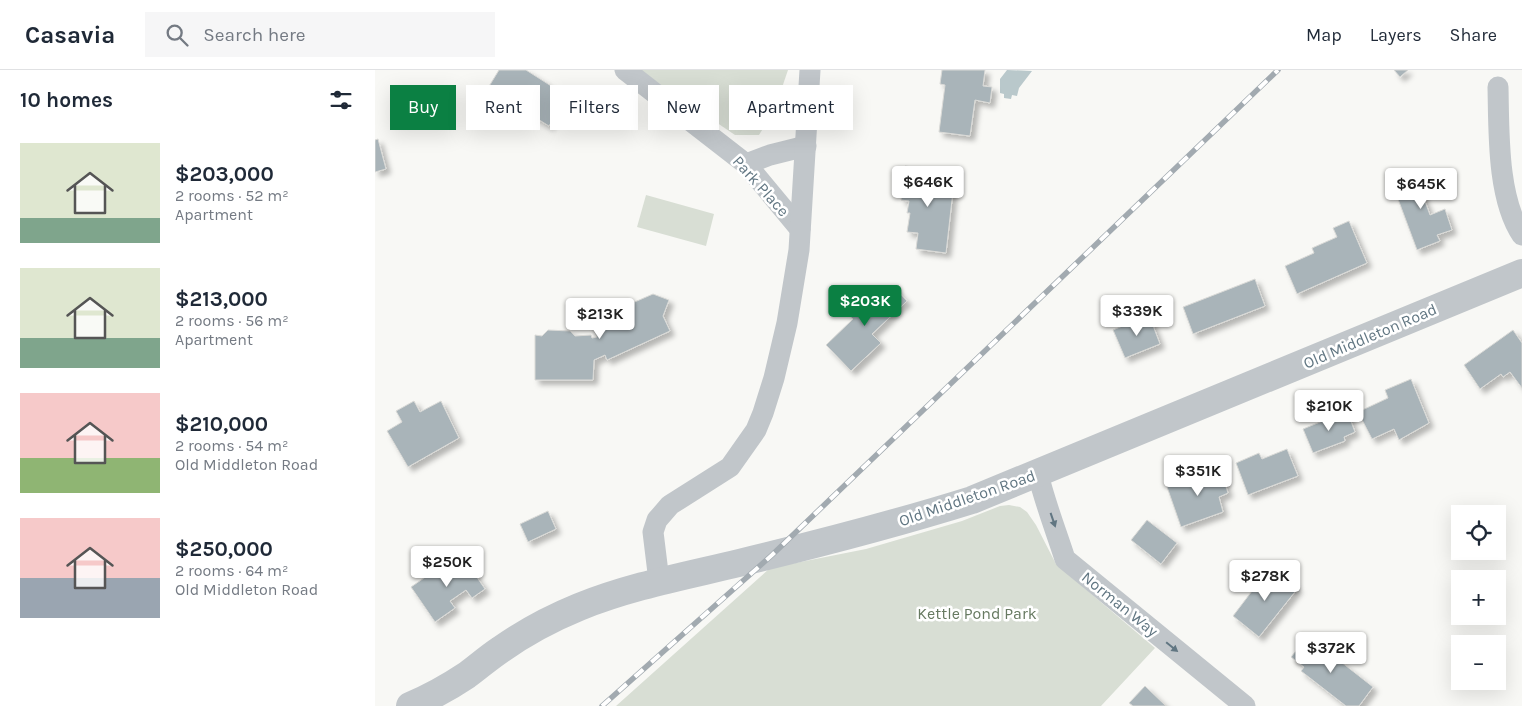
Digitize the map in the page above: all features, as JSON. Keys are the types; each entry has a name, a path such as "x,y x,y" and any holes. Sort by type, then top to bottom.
{"street":[{"name":"Park Place","path":"625,70 746,164 801,230"},
{"path":"672,579 653,532 657,520 670,505 730,467 752,436 763,413 774,378 787,323 799,250 810,70"},
{"path":"1498,87 1499,143 1507,200 1522,236"},
{"path":"746,164 770,154 806,146"},
{"name":"Old Middleton Road","path":"410,706 466,676 501,649 549,621 617,593 909,520 972,500 1522,273"},
{"name":"Norman Way","path":"1038,474 1065,559 1245,706"}],"green space":[{"path":"639,70 788,70 783,85 729,85 729,130 762,130 759,135 735,135 719,124 719,85 661,85"},
{"path":"646,195 714,214 706,246 637,227"},
{"name":"Kettle Pond Park","path":"1000,506 1020,507 1027,512 1036,525 1056,564 1155,648 1101,706 616,706 770,568 866,549 962,521"}],"shaded area":[{"path":"1007,70 1032,71 1019,88 1017,96 1012,95 1011,99 1004,98 1004,94 1000,93 1000,79"}],"building":[{"path":"499,70 526,70 550,85 549,126 540,120 540,85 490,85"},
{"path":"942,70 985,70 983,86 992,87 990,103 975,100 970,136 939,132 945,85 940,84"},
{"path":"1394,70 1408,70 1400,77"},
{"path":"378,139 386,169 375,172 375,140"},
{"path":"905,166 929,169 928,179 954,182 946,253 916,249 918,233 907,232 910,213 907,213 909,201 901,200"},
{"path":"1427,170 1434,188 1422,193 1430,215 1445,209 1452,230 1437,235 1440,241 1417,250 1392,183"},
{"path":"1349,221 1367,263 1297,294 1285,266 1314,253 1312,248 1337,237 1333,228"},
{"path":"1255,279 1265,306 1193,334 1183,307"},
{"path":"892,285 907,301 872,334 881,343 851,371 826,345 853,319 848,314 875,289 881,295"},
{"path":"653,294 669,300 663,316 670,331 607,360 605,355 594,360 593,380 535,380 535,335 542,336 548,330 570,331 575,336 591,335 592,338 597,337 590,323 602,317 608,306 622,300 630,304"},
{"path":"1149,315 1160,344 1125,358 1113,330"},
{"path":"1513,330 1522,343 1522,388 1510,372 1503,377 1501,374 1480,389 1464,365"},
{"path":"1411,379 1429,423 1399,440 1394,429 1372,439 1358,412 1388,398 1385,390"},
{"path":"414,401 420,412 441,401 459,438 408,467 387,431 402,422 396,411"},
{"path":"1347,411 1355,432 1344,437 1345,441 1313,453 1303,429"},
{"path":"1287,449 1298,476 1248,495 1236,463 1259,453 1262,459"},
{"path":"1220,468 1228,493 1219,497 1223,512 1181,527 1167,487"},
{"path":"548,511 556,529 528,542 520,524"},
{"path":"1147,520 1177,543 1161,564 1131,540"},
{"path":"463,557 485,589 472,598 466,590 450,601 455,608 435,622 411,587 437,569 440,573"},
{"path":"1271,566 1298,588 1259,637 1233,616"},
{"path":"1308,636 1373,687 1359,706 1346,706 1301,671 1304,667 1291,657"},
{"path":"1145,686 1166,706 1133,706 1129,703"}],"railway":[{"path":"602,706 772,555 1278,70"}]}
